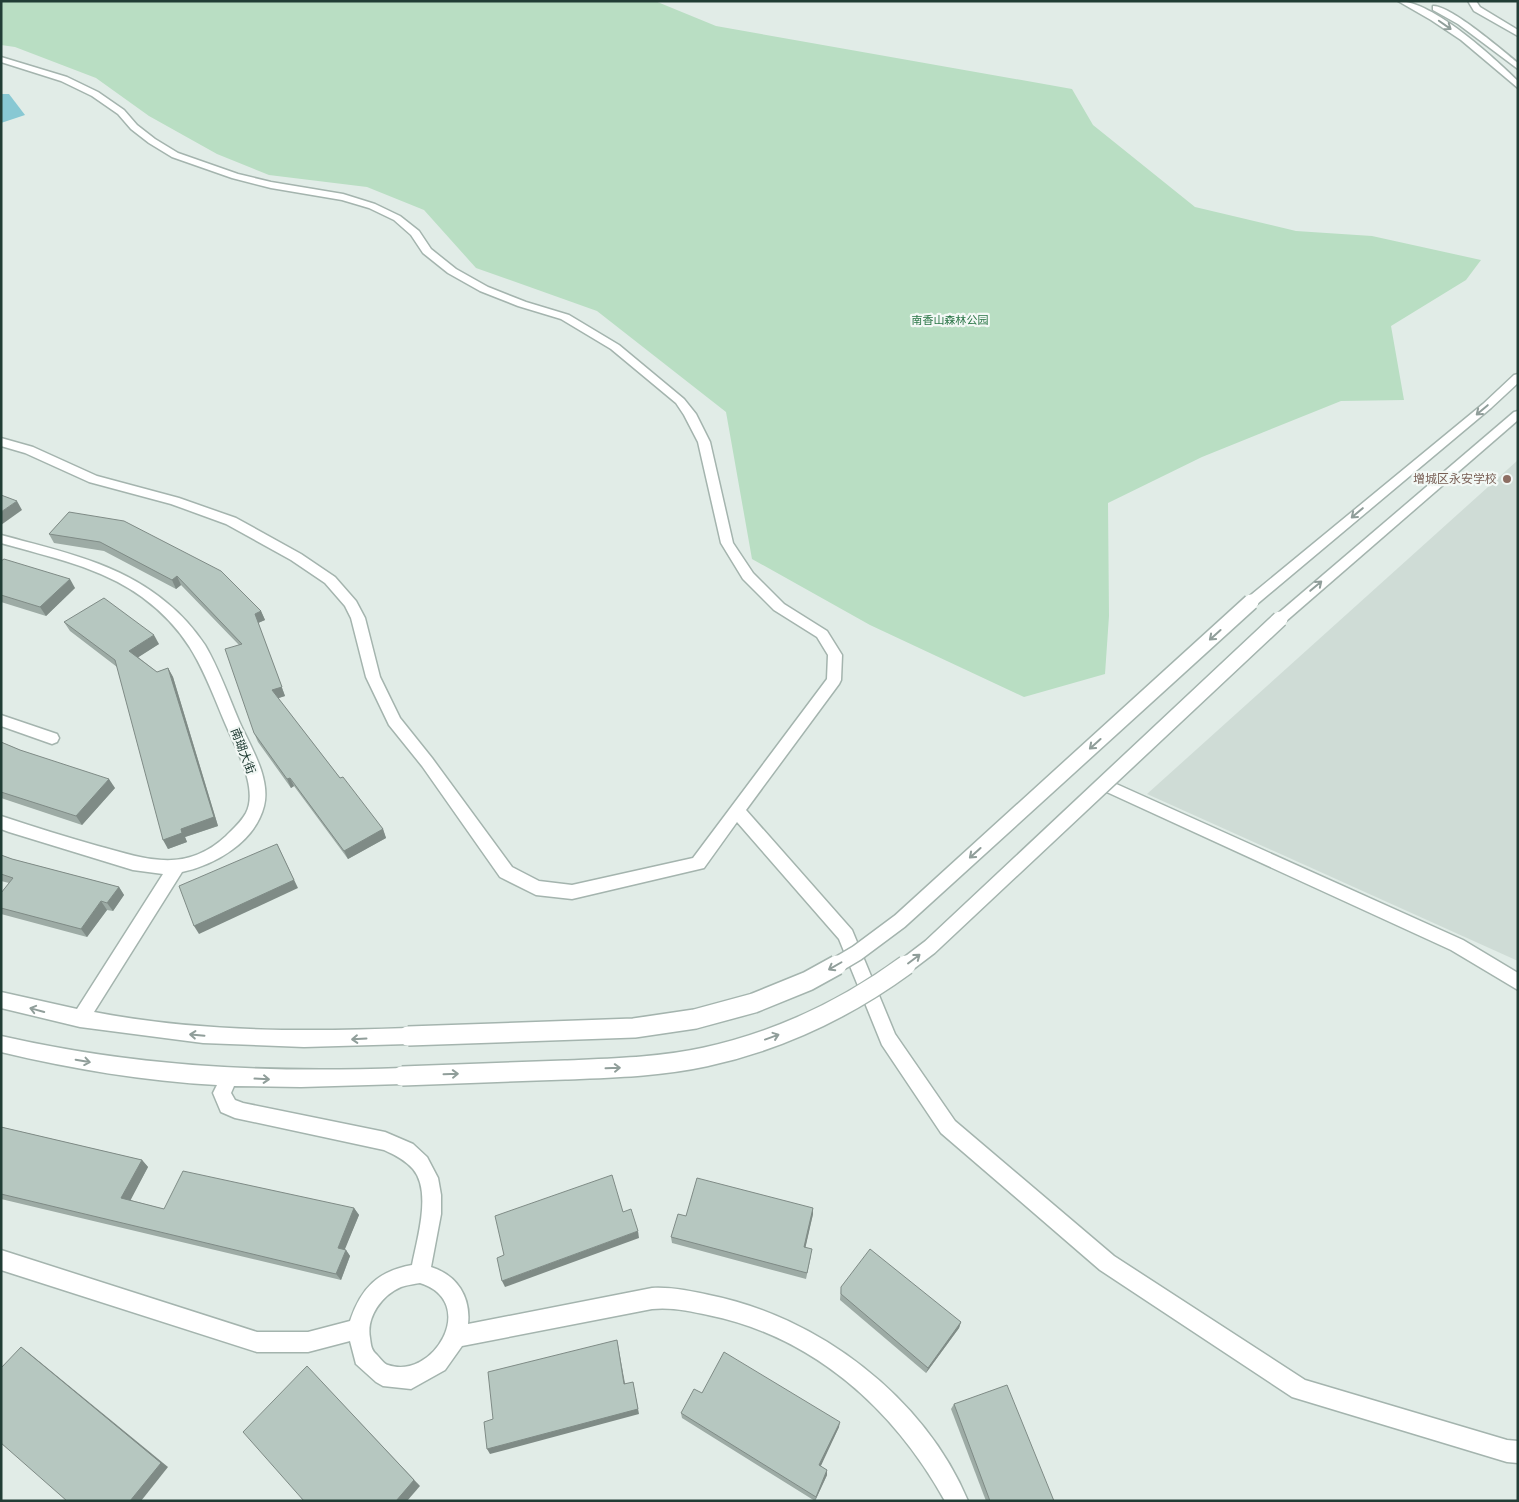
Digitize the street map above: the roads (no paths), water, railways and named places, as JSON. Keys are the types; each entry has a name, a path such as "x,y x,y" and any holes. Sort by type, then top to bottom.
{"street":[{"path":"1402,1 1444,24 1493,62 1518,86"},
{"path":"1472,1 1477,9 1518,34"},
{"path":"1432,5 1461,22 1518,66"},
{"path":"1,59 64,79 95,94 121,112 134,127 152,141 175,155 203,166 271,185 343,196 372,206 397,218 415,233 427,251 452,271 484,289 506,298 565,317 615,347 680,401 698,427 704,442 727,542 748,576 779,607 822,634 836,655 834,680 698,864 572,892 536,888 506,872 427,762 394,721 373,678 358,618 346,598 330,580 296,557 222,517 175,501 93,479 29,450 1,442"},
{"path":"1,1000 80,1019 160,1031 220,1037 317,1040 634,1028 696,1019 754,1003 808,981 857,954 900,921 1252,602 1487,406 1518,377"},
{"path":"1,1044 80,1061 142,1070 229,1077 336,1079 646,1066 704,1057 769,1039 830,1014 883,982 930,947 1280,619 1518,414"},
{"name":"南瑚大街","path":"1,539 72,559 111,573 145,592 167,609 198,643 215,675 256,784 257,803 248,824 230,843 205,858 178,866 150,867 39,837 1,822"},
{"path":"1,720 52,738"},
{"path":"1103,784 1457,945 1518,982"},
{"path":"737,811 846,935 888,1039 948,1127 1107,1263 1300,1389 1507,1451 1518,1452"},
{"path":"80,1019 178,866"},
{"path":"229,1077 222,1093 228,1106 242,1112 399,1145 421,1163 432,1188 431,1214 420,1273"},
{"path":"1,1260 257,1342 308,1342 358,1329"},
{"path":"420,1273 439,1279 454,1294 459,1314 456,1337 438,1363 411,1378 383,1375 363,1356 358,1329 365,1307 380,1288 399,1276 420,1273"},
{"path":"456,1337 660,1298 716,1304 770,1322 822,1348 869,1385 913,1432 951,1488 957,1501"}],"water":[{"path":"1,94 9,94 25,115 1,123"}],"place":[{"name":"增城区永安学校","path":"1507,479"}],"park label":[{"name":"南香山森林公园","path":"950,320"}]}
